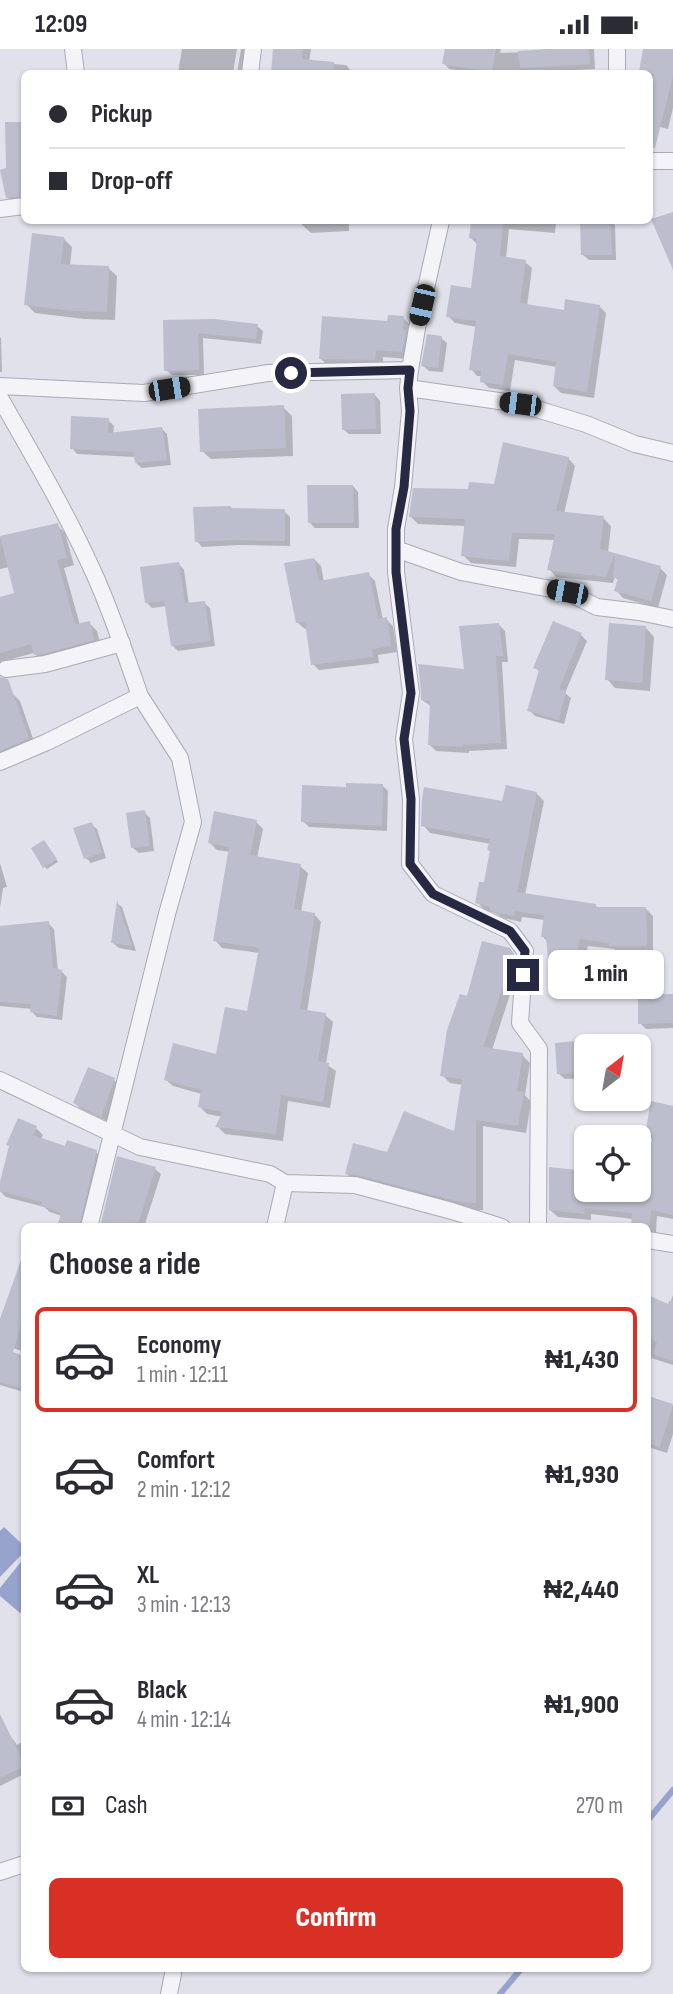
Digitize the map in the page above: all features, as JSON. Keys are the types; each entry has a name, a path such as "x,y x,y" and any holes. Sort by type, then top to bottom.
{"street":[{"path":"73,49 76,70"},
{"path":"250,70 253,49"},
{"path":"617,49 617,70"},
{"path":"653,161 673,161"},
{"path":"0,209 21,206"},
{"path":"440,224 410,370 404,487 396,529 396,572 411,693 404,739 411,799 410,864 433,894 510,931 525,951 520,1023 539,1049 538,1223"},
{"path":"0,386 144,393 268,373 410,370"},
{"path":"408,388 520,404 586,424 635,444 673,453"},
{"path":"0,398 51,488 92,570 140,696 180,758 193,822 167,914 90,1223"},
{"path":"396,549 461,572 567,592 597,607 673,619"},
{"path":"6,669 45,664 122,643"},
{"path":"0,762 140,696"},
{"path":"0,1080 140,1147 270,1174 285,1183 355,1185 490,1223"},
{"path":"276,1223 285,1183"},
{"path":"651,1240 673,1244"},
{"path":"0,1872 21,1865"},
{"path":"169,1994 173,1974"}],"water":[{"path":"4,1527 21,1543 21,1555 0,1577 0,1531"},
{"path":"21,1562 20,1613 0,1596 0,1588"}],"building":[{"path":"273,49 303,49 302,59 334,62 334,70 271,70"},
{"path":"445,49 496,49 492,70 442,64"},
{"path":"589,49 590,64 520,68 518,51"},
{"path":"643,49 673,49 673,76 655,148 654,74 653,70 639,70"},
{"path":"5,122 21,122 21,196 6,198 0,170 6,168"},
{"path":"673,212 673,270 653,224 653,218"},
{"path":"471,224 503,224 500,256 526,260 520,303 564,310 565,299 600,305 587,392 553,386 556,362 508,354 503,385 480,382 481,371 469,370 476,321 446,317 451,285 471,288 477,239 469,238"},
{"path":"580,224 610,224 612,255 581,255"},
{"path":"32,233 64,237 61,264 109,266 107,312 24,305"},
{"path":"388,315 404,316 403,330 406,331 402,352 376,350 375,360 319,359 322,316 387,321"},
{"path":"214,319 258,324 256,339 198,333 199,370 164,371 163,320"},
{"path":"427,334 442,336 438,368 421,366"},
{"path":"375,393 376,429 342,430 341,394"},
{"path":"284,405 286,448 200,452 198,409"},
{"path":"71,416 109,418 108,433 162,427 167,460 135,463 133,452 70,449"},
{"path":"503,442 569,457 556,511 604,516 600,549 615,553 606,577 547,570 555,534 512,533 509,561 461,556 465,519 409,517 413,488 468,489 469,482 494,484"},
{"path":"307,485 353,485 354,523 308,523"},
{"path":"193,507 285,509 285,541 195,542"},
{"path":"58,523 67,558 57,560 75,624 90,621 94,640 43,654 34,655 31,644 0,653 0,597 14,593 0,536"},
{"path":"615,553 661,566 651,601 614,591 618,578 613,578"},
{"path":"314,558 319,581 369,572 378,619 387,617 391,646 372,649 373,657 311,665 305,622 296,623 284,563"},
{"path":"179,562 185,603 205,601 210,641 171,646 164,601 145,603 140,567"},
{"path":"553,621 582,633 559,689 566,691 559,720 527,711 539,670 533,668"},
{"path":"499,623 503,656 496,656 501,743 463,747 428,745 430,701 421,700 418,664 464,669 459,626"},
{"path":"609,623 646,626 642,683 605,680"},
{"path":"0,677 8,679 29,738 0,751"},
{"path":"346,783 383,784 382,826 301,822 302,785 346,787"},
{"path":"506,785 537,792 517,892 596,904 596,907 646,907 647,946 609,946 609,943 580,939 569,987 550,983 546,937 541,937 544,915 515,911 514,916 494,912 490,907 475,903 479,882 484,882 490,839 421,826 424,787 502,801"},
{"path":"145,810 150,846 131,848 126,813"},
{"path":"214,811 257,820 250,855 301,864 294,909 315,913 300,1009 326,1013 318,1061 329,1063 323,1102 281,1095 276,1134 215,1127 223,1112 198,1107 201,1090 164,1080 173,1043 216,1054 225,1007 247,1011 259,948 213,941 229,847 208,843"},
{"path":"92,822 102,853 84,859 73,828"},
{"path":"44,840 57,859 43,868 31,848"},
{"path":"117,900 132,946 111,943"},
{"path":"49,921 53,968 62,970 57,1016 30,1012 31,1004 0,1002 0,926"},
{"path":"482,941 510,948 514,954 513,974 507,973 483,1047 523,1053 517,1091 524,1092 518,1126 476,1120 476,1203 460,1202 358,1175 345,1174 353,1143 387,1152 404,1111 454,1131 462,1079 440,1076 447,1030 460,994 467,996"},
{"path":"673,994 673,1023 638,1024 638,995"},
{"path":"574,1041 574,1073 557,1074 555,1043"},
{"path":"88,1067 115,1078 101,1117 73,1103"},
{"path":"651,1101 673,1106 673,1215 651,1210 650,1223 631,1223 632,1213 585,1208 584,1214 549,1210 549,1167 574,1170 574,1202 651,1202 651,1125 647,1125"},
{"path":"18,1118 37,1126 33,1135 65,1146 67,1140 97,1150 80,1223 58,1223 61,1213 41,1206 42,1202 0,1191 9,1146 6,1145"},
{"path":"117,1156 156,1167 138,1223 101,1223"},
{"path":"21,1260 21,1325 13,1352 21,1355 21,1388 0,1382 0,1319"},
{"path":"651,1296 668,1304 673,1301 673,1361 653,1354 657,1342 651,1339"},
{"path":"651,1397 673,1404 660,1447 651,1444"},
{"path":"0,1714 21,1757 21,1768 0,1778"}],"waterway":[{"path":"651,1816 673,1790"},
{"path":"500,1994 518,1972"}],"route":[{"path":"291,373 410,370 404,487 396,529 396,572 411,693 404,739 411,799 410,864 433,894 510,931 525,951 523,975"}]}
